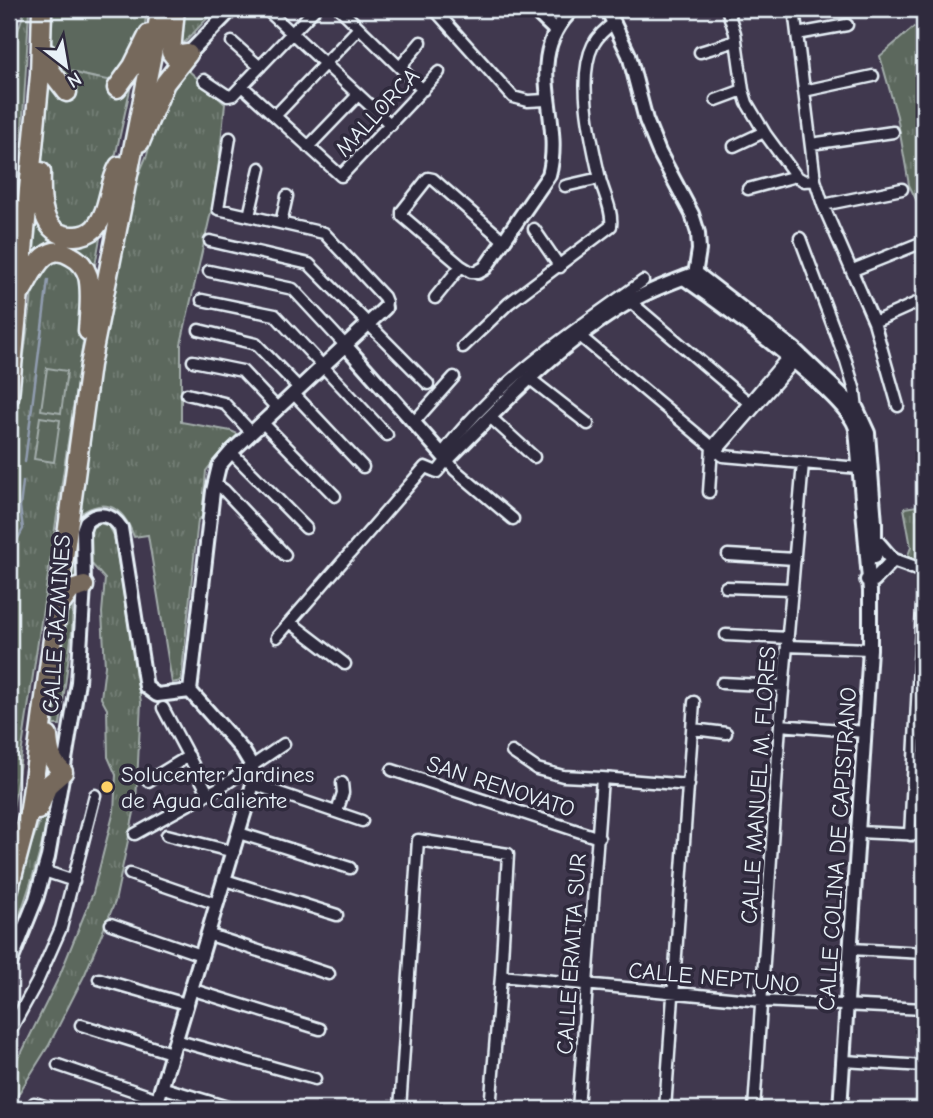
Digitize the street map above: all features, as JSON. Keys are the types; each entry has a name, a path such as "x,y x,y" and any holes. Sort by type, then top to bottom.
{"highway":[{"path":"9,397 13,298 40,75 43,9"},
{"path":"43,9 50,70 66,92"},
{"path":"117,88 133,66 160,9"},
{"path":"11,882 30,809 60,605 87,391 160,9"},
{"path":"175,9 171,52 177,57 188,54"},
{"path":"40,75 43,115 41,207 53,228 72,236 84,235 96,227 104,213 116,170 144,137 165,83 188,54"},
{"path":"13,298 42,258 60,252 81,263 87,273 89,285 87,391"},
{"path":"60,605 71,590 84,586"},
{"path":"11,882 44,792 52,780 63,772 50,756 47,695"}],"street":[{"path":"188,54 232,9"},
{"path":"266,9 391,125"},
{"path":"204,80 230,96 315,9"},
{"path":"340,9 423,90"},
{"path":"433,9 513,97 528,101 546,100"},
{"path":"533,9 555,30"},
{"path":"504,241 433,179 428,178 401,213 461,266 471,272 485,268 504,241 549,175 554,159 546,100 547,63 555,30 573,9"},
{"path":"277,637 421,471 429,467 437,472 456,436 520,370 626,298 691,279 699,250 698,233 692,214 650,130 629,55 607,9"},
{"path":"727,9 736,41 747,103 796,176 804,181 815,180"},
{"path":"794,9 815,180 823,205 874,322 898,405"},
{"path":"463,347 509,303 611,226 586,102 588,56 601,32 615,22"},
{"path":"797,34 847,25"},
{"path":"275,116 359,28"},
{"path":"700,52 736,41"},
{"path":"232,42 260,67"},
{"path":"400,67 421,42"},
{"name":"MALLORCA","path":"308,148 341,176 439,72"},
{"path":"804,91 873,76"},
{"path":"242,86 308,148 358,95"},
{"path":"716,100 743,90"},
{"path":"734,146 764,132"},
{"path":"811,144 893,132"},
{"path":"158,1098 253,784 252,766 243,751 190,691 214,483 219,466 251,432 385,308 387,302 324,233 218,209 230,138"},
{"path":"249,216 260,168"},
{"path":"748,189 796,176"},
{"path":"565,187 600,178"},
{"path":"823,205 902,189"},
{"path":"281,223 287,196"},
{"path":"534,229 560,267"},
{"path":"800,238 846,361 855,391 854,412"},
{"path":"209,241 309,264 428,384"},
{"path":"853,270 918,244"},
{"path":"435,298 461,266"},
{"path":"209,271 293,289 455,470 513,519"},
{"name":"CALLE COLINA DE CAPISTRANO","path":"691,279 794,355 854,412 868,433 870,649 840,1109"},
{"path":"445,457 529,378 581,337 643,281"},
{"path":"626,298 748,402"},
{"path":"202,300 275,316 387,435"},
{"path":"874,322 923,300"},
{"path":"199,330 256,344 363,467"},
{"path":"581,337 713,452 727,457 859,468"},
{"path":"709,492 713,452 748,402 794,355"},
{"path":"713,452 794,355"},
{"path":"193,361 242,371 277,408"},
{"path":"414,422 454,377"},
{"path":"529,378 587,424"},
{"path":"187,394 224,403 251,432"},
{"name":"CALLE COLINA DE CAPISTRANO","path":"854,412 859,468 871,539"},
{"path":"489,417 534,457"},
{"path":"262,422 335,496"},
{"path":"232,452 306,528"},
{"name":"CALLE MANUEL M. FLORES","path":"754,1109 780,725 803,464"},
{"path":"214,483 224,490 285,555"},
{"name":"CALLE JAZMINES","path":"9,966 36,899 44,871 63,772 78,682 84,586 83,530 91,517 106,515 117,521 123,535 146,687 158,695 190,691"},
{"path":"871,539 892,560 924,571 910,835"},
{"path":"728,555 795,559"},
{"path":"870,584 892,560"},
{"path":"726,586 792,589"},
{"path":"290,622 345,664"},
{"path":"726,635 870,649"},
{"path":"722,683 783,686"},
{"path":"665,1109 694,702"},
{"path":"163,708 208,793"},
{"path":"780,725 865,732"},
{"path":"692,729 726,733"},
{"path":"135,834 208,793 284,744"},
{"path":"512,752 537,769 563,776 689,785"},
{"path":"148,781 189,756"},
{"name":"SAN RENOVATO","path":"392,770 599,838"},
{"name":"CALLE ERMITA SUR","path":"578,1109 602,778"},
{"path":"337,812 342,798 342,783"},
{"path":"253,784 362,821"},
{"path":"9,1033 37,982 61,928 95,795"},
{"path":"857,832 924,835"},
{"path":"239,834 350,868"},
{"path":"167,835 234,852"},
{"path":"400,1109 417,840 507,853 501,976 490,1109"},
{"path":"44,871 74,881"},
{"path":"130,874 217,904"},
{"path":"225,880 337,915"},
{"path":"111,924 201,955"},
{"path":"208,934 329,974"},
{"path":"851,949 924,953"},
{"name":"CALLE NEPTUNO","path":"501,976 761,1001 924,1009"},
{"path":"99,979 186,1004"},
{"path":"190,989 320,1029"},
{"path":"81,1025 315,1079"},
{"path":"844,1060 924,1066"},
{"path":"58,1065 158,1098 234,1109"},
{"path":"34,1103 55,1109"}],"green space":[{"path":"25,9 29,9 24,107 9,268 9,58"},
{"path":"49,9 148,9 114,162 92,282 9,835 9,462 31,304"},
{"path":"53,9 147,9 144,31 119,77 113,81 86,76 60,64 52,49"},
{"path":"179,9 216,9 186,41 176,47"},
{"path":"914,27 924,33 924,216 909,185 897,116 880,56"},
{"path":"187,69 225,104 216,190 181,344 181,422 240,435 206,471 202,517 198,520 181,681 172,683 148,535 134,537 126,520 109,506 93,507 83,512 79,524 79,581 66,587 110,291 133,188 147,155 162,98"},
{"path":"47,368 67,371 61,413 41,410"},
{"path":"40,417 60,420 54,462 34,459"},
{"path":"924,505 924,568 906,561 911,547 904,508"},
{"path":"100,523 109,526 114,535 141,702 136,803 115,902 85,974 49,1045 9,1109 9,1069 22,1052 59,977 93,893 114,811 116,775 108,757 107,709 101,698 105,666 102,613 105,579 90,562 90,529"},
{"path":"73,596 72,631 60,725 53,725 69,597"},
{"path":"53,786 36,866 9,943 9,904"}],"waterway":[{"path":"25,462 48,280"},
{"path":"9,587 15,544 23,529 20,507 23,482"}],"place":[{"name":"Solucenter Jardines de Agua Caliente","path":"107,787"}]}
